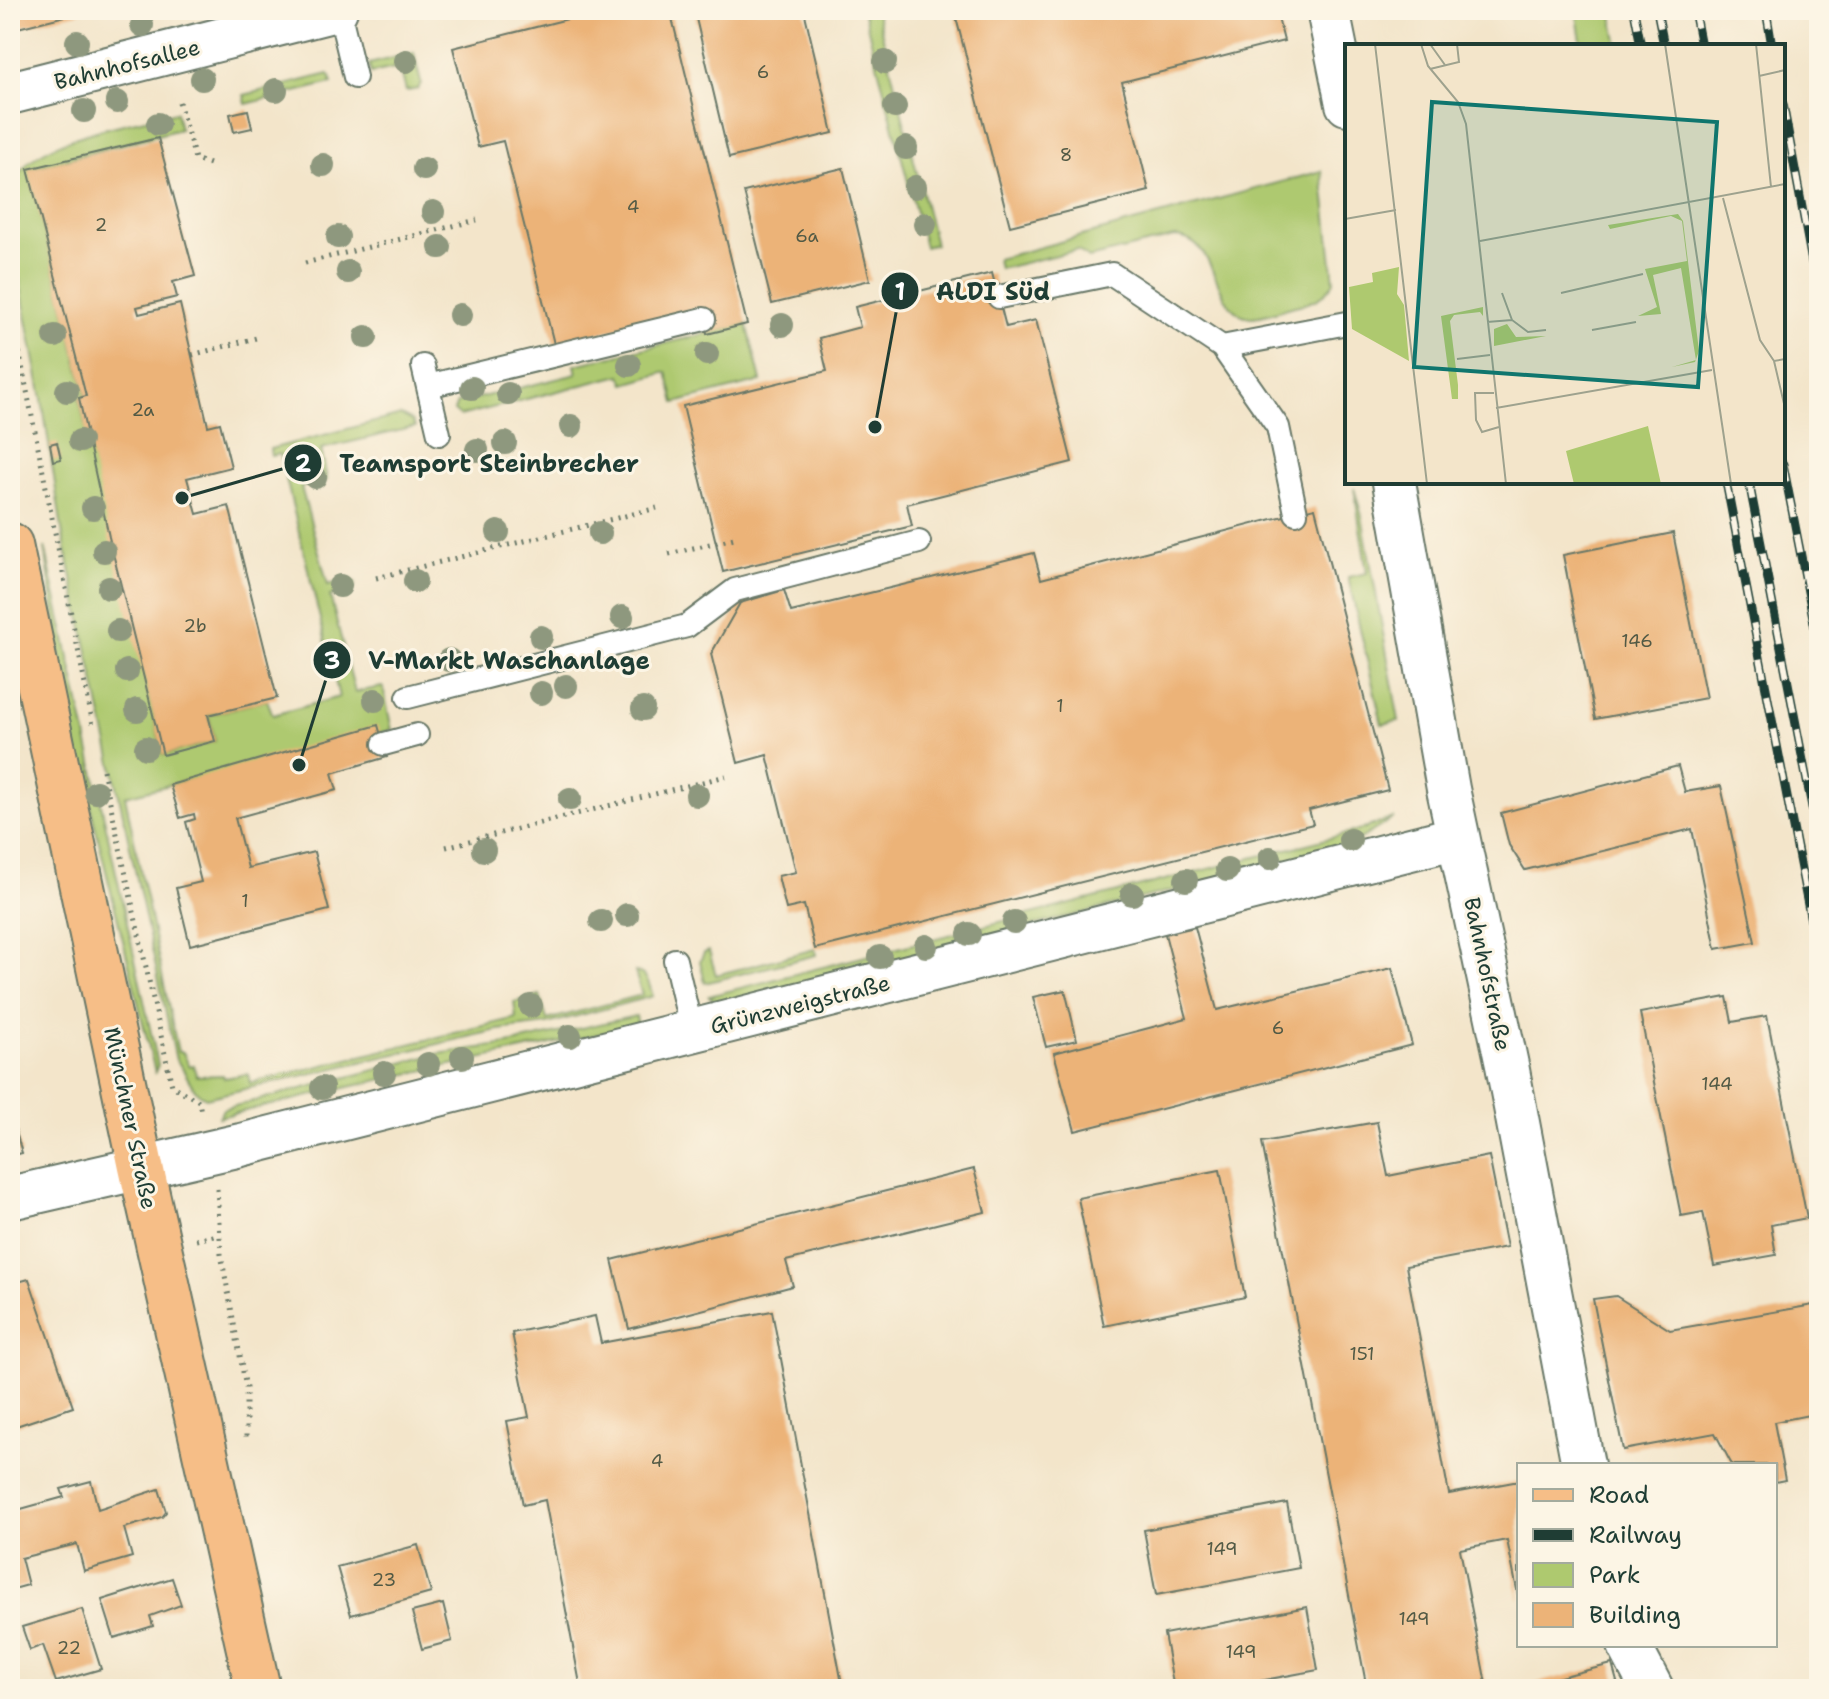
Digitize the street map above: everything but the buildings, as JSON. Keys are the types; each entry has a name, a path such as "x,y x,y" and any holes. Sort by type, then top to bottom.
{"main road":[{"name":"Münchner Straße","path":"10,545 141,1167 258,1689"}],"street":[{"name":"Bahnhofsallee","path":"10,93 337,10"},
{"path":"1328,10 1345,94"},
{"name":"Bahnhofstraße","path":"1394,484 1454,747 1458,837 1507,1065 1583,1463"},
{"name":"Grünzweigstraße","path":"10,1198 230,1147 692,1032 1458,837"},
{"path":"1630,1647 1652,1689"}],"lane":[{"path":"337,10 355,77"},
{"path":"999,297 1112,274 1222,347 1278,427 1296,513"},
{"path":"439,434 425,376 704,319"},
{"path":"1222,347 1345,323"},
{"path":"408,697 687,626 735,590 919,542"},
{"path":"384,744 417,735"},
{"path":"675,960 692,1032"}],"path":[{"path":"179,102 195,159 212,165"},
{"path":"305,263 477,220"},
{"path":"10,305 94,727"},
{"path":"192,355 256,338"},
{"path":"376,578 657,508"},
{"path":"669,554 734,538"},
{"path":"100,758 172,1086 199,1101"},
{"path":"446,847 726,776"}],"green space":[{"path":"863,10 876,10 935,244 925,247"},
{"path":"1576,10 1611,10 1618,44 1582,44"},
{"path":"414,53 421,83 418,89 406,91 400,67 371,73 369,64"},
{"path":"329,74 332,83 246,104 244,95"},
{"path":"176,112 180,129 29,169 86,396 79,398 163,755 215,741 208,715 267,700 273,715 339,697 280,454 271,456 270,449 401,415 412,421 415,427 321,449 327,480 301,487 328,585 351,579 356,583 354,589 330,596 355,692 383,687 392,730 125,796 178,1052 183,1052 189,1066 194,1065 196,1076 223,1075 224,1078 248,1074 250,1083 516,1018 514,1002 540,995 547,1020 642,995 635,972 646,978 653,996 547,1024 498,1030 206,1098 196,1091 176,1060 63,536 42,399 10,230 18,220 18,177 28,163 44,151 89,133"},
{"path":"1322,171 1334,282 1324,294 1310,302 1256,317 1238,313 1221,291 1200,249 1189,240 1174,237 1089,258 1077,250 999,269 997,259"},
{"path":"747,324 761,381 675,403 667,372 625,384 621,375 460,416 454,411 457,403 577,374 575,365"},
{"path":"1354,488 1362,516 1399,721 1382,724 1348,577 1367,573"},
{"path":"45,547 158,1065 155,1072 70,723"},
{"path":"1394,818 1349,846 729,1002 709,996 1350,833"},
{"path":"815,949 816,955 705,983 700,961 709,951 716,975"},
{"path":"636,1016 638,1026 219,1117 223,1109 437,1054 508,1044"}],"railway":[{"path":"1634,10 1641,44"},
{"path":"1657,10 1664,44"},
{"path":"1694,10 1701,44"},
{"path":"1766,10 1772,44"},
{"path":"1785,115 1819,300"},
{"path":"1785,474 1819,648"},
{"path":"1726,484 1819,962"},
{"path":"1749,484 1819,843"}],"place":[{"name":"ALDI Süd","path":"875,427"},
{"name":"Teamsport Steinbrecher","path":"182,498"},
{"name":"V-Markt Waschanlage","path":"299,765"}]}
